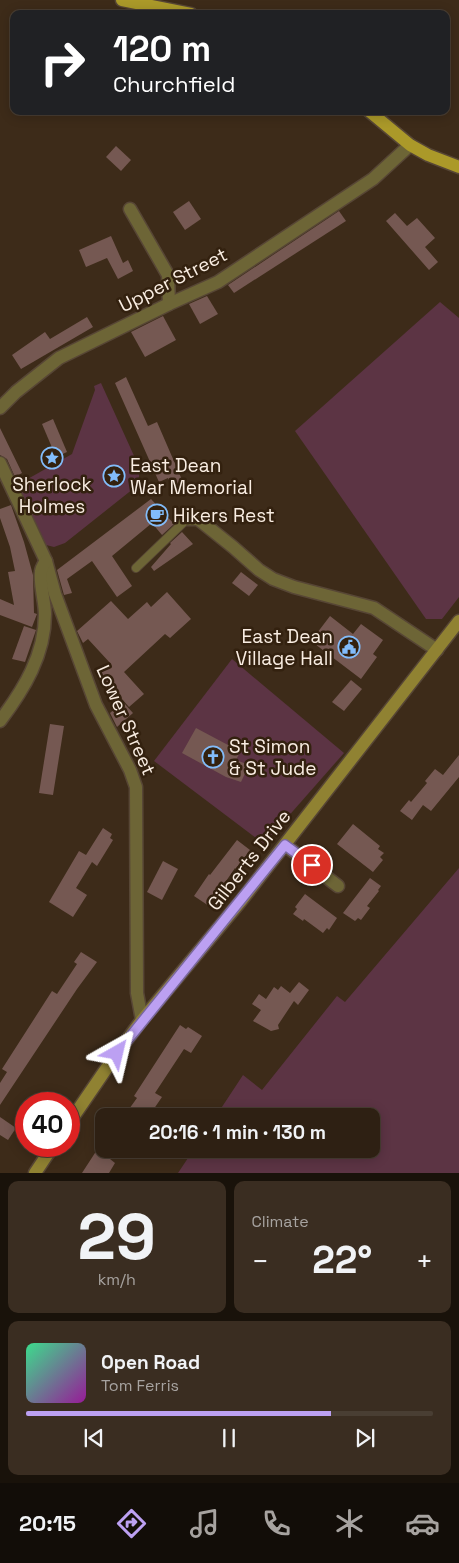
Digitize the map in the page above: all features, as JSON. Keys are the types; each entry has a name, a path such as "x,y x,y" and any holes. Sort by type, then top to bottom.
{"main road":[{"path":"122,0 172,10"},
{"path":"374,115 410,145 428,155 459,167"}],"street":[{"name":"Upper Street","path":"0,408 16,392 58,358 218,282 373,179 410,145"},
{"path":"130,209 168,275 169,304"},
{"path":"0,463 46,561 41,572 45,613 44,634 40,652 33,671 0,721"},
{"path":"187,519 198,519 259,570 273,579 294,587 374,608 436,650"},
{"name":"Lower Street","path":"46,561 55,594 96,705 130,770 136,788 137,993 142,1020"},
{"name":"Gilberts Drive","path":"80,1107 142,1020 234,910 459,621"},
{"path":"285,845 338,886"},
{"path":"35,1173 46,1157"}],"lane":[{"path":"136,568 187,519"}],"shaded area":[{"path":"440,302 459,318 459,597 442,619 426,619 295,431"},
{"path":"101,383 140,469 138,483 65,543 54,547 46,545 17,485 72,454 95,390 94,386"},
{"path":"232,659 344,753 264,844 154,761"},
{"path":"459,868 459,1173 178,1173 188,1158 380,1158 380,1108 221,1108 243,1075 262,1090 337,996 345,1002"}],"building":[{"path":"116,146 131,160 121,171 106,157"},
{"path":"189,201 201,219 185,230 173,212"},
{"path":"339,211 346,221 234,293 228,285"},
{"path":"395,213 407,226 417,218 435,238 425,247 438,262 429,270 386,221"},
{"path":"111,236 123,263 128,260 133,271 118,279 107,258 86,267 79,250"},
{"path":"207,296 218,314 200,324 189,304"},
{"path":"163,316 176,340 145,357 131,332"},
{"path":"87,317 93,327 21,369 12,355 45,332 50,339"},
{"path":"126,377 148,426 157,422 183,482 172,487 168,478 159,482 115,383"},
{"path":"53,419 67,452 56,457 42,424"},
{"path":"0,428 22,473 15,477 7,459 0,455"},
{"path":"151,499 174,524 162,535 152,523 112,556 132,586 117,597 92,561 67,579 72,593 64,595 57,570"},
{"path":"11,505 33,575 34,613 37,614 32,627 0,615 0,599 14,605 8,572 15,571 10,547 0,518 0,509"},
{"path":"182,532 193,544 154,571 151,567 170,543"},
{"path":"241,572 258,585 249,596 232,583"},
{"path":"167,592 191,619 170,638 165,634 124,672 144,694 129,707 100,674 111,664 88,639 83,643 77,631 111,601 128,619 147,602 151,607"},
{"name":"East Dean Village Hall","path":"330,616 353,634 361,624 383,640 373,654 377,657 361,679 311,641"},
{"path":"24,626 36,630 25,662 12,659"},
{"path":"351,680 362,689 344,711 332,702"},
{"path":"123,702 133,713 117,727 110,713"},
{"path":"50,724 64,726 53,795 39,793"},
{"name":"St Simon & St Jude","path":"196,728 241,750 236,760 249,765 241,782 226,777 182,753"},
{"path":"459,755 459,777 431,811 423,805 412,820 400,811 409,800 411,802 427,783 425,781 435,769 443,775"},
{"path":"353,824 380,846 378,849 384,853 380,857 383,860 373,872 337,844"},
{"path":"103,828 112,834 110,838 113,840 97,866 92,862 76,888 87,895 73,917 49,902 79,851 86,855"},
{"path":"237,840 250,850 209,906 194,896 209,874"},
{"path":"163,861 178,869 162,900 147,892"},
{"path":"370,878 381,886 367,906 370,908 361,920 358,918 355,921 343,913"},
{"path":"305,894 337,918 329,930 327,928 323,933 304,919 303,921 293,914 297,909 295,907"},
{"path":"81,952 97,962 0,1105 0,1083 7,1072 2,1069 52,991 57,994 77,964 74,962"},
{"path":"299,982 309,990 298,1005 294,1001 278,1025 279,1029 271,1031 253,1021 261,1010 252,1004 259,994 266,999 274,987 278,990 281,986 290,993"},
{"path":"180,1025 186,1029 188,1027 202,1036 191,1053 184,1049 155,1093 162,1097 154,1108 130,1108 137,1098 134,1096"},
{"path":"0,1117 15,1127 15,1130 8,1140 0,1135"},
{"path":"95,1153 95,1158 111,1158 115,1163 109,1173 82,1173"}],"place":[{"name":"Sherlock Holmes","path":"52,458"},
{"name":"East Dean War Memorial","path":"114,476"},
{"name":"Hikers Rest","path":"157,515"},
{"name":"East Dean Village Hall","path":"349,647"},
{"name":"St Simon & St Jude","path":"213,757"}],"route":[{"path":"117,1053 285,845 312,865"}]}
